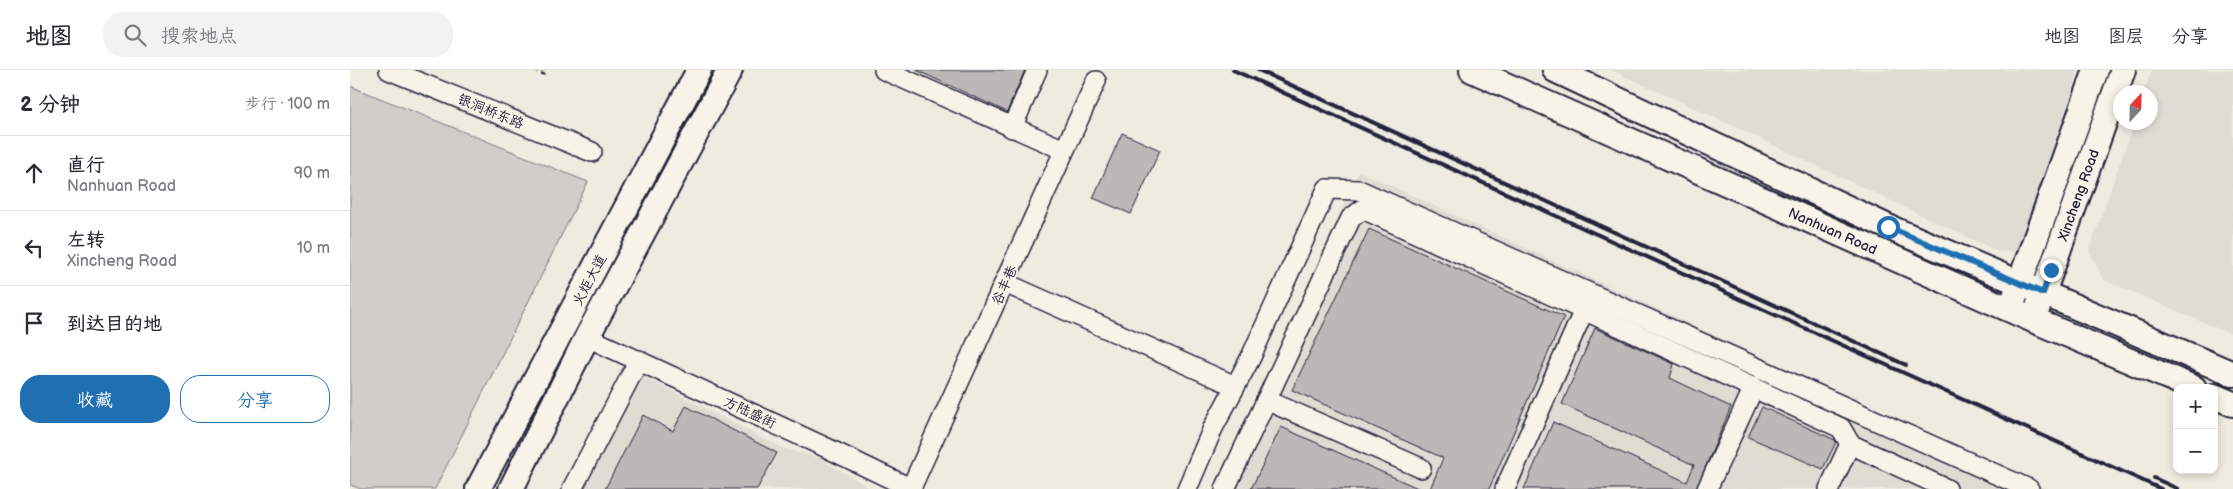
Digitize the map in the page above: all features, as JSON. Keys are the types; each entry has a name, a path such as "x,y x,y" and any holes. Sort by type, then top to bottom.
{"main road":[{"name":"火炬大道","path":"478,489 699,70"},
{"name":"火炬大道","path":"511,489 587,337 730,70"},
{"name":"Nanhuan Road","path":"1472,70 2010,310 2185,384"},
{"name":"Nanhuan Road","path":"1555,70 1888,227 2233,374"},
{"name":"Xincheng Road","path":"2010,310 2096,70"},
{"name":"Xincheng Road","path":"2033,320 2123,70"},
{"path":"2218,398 2233,404"}],"street":[{"name":"银洞桥东路","path":"389,70 592,152"},
{"path":"884,70 1064,150"},
{"path":"1012,128 1038,70"},
{"name":"谷丰巷","path":"912,489 1096,81"},
{"path":"1187,489 1212,428 1251,357 1327,189 1359,190 2029,489"},
{"path":"1225,489 1352,218 1363,209 1841,428 1850,444 1947,489"},
{"path":"1005,283 1235,386"},
{"path":"1505,489 1584,310"},
{"name":"方陆盛街","path":"587,337 912,489"},
{"path":"572,489 639,360"},
{"path":"1707,489 1754,387"},
{"path":"1266,400 1421,468"},
{"path":"1829,489 1850,444"}],"path":[{"path":"534,70 545,75"}],"shaded area":[{"path":"1611,70 2079,70 2019,251 1999,252"},
{"path":"2152,70 2233,70 2233,335 2104,280 2089,251 2132,130 2158,130 2158,85 2147,85"},
{"path":"350,86 588,182 435,489 361,489 350,485"},
{"path":"1359,171 2046,489 1217,489"},
{"path":"643,376 784,449 820,458 871,489 581,489"}],"building":[{"path":"916,70 1025,70 1007,112"},
{"path":"1122,133 1160,150 1131,214 1093,198"},
{"path":"1369,229 1564,317 1489,489 1430,489 1443,458 1292,390"},
{"path":"1595,328 1674,364 1670,378 1731,407 1696,489 1524,489 1553,422 1687,482 1694,465 1562,404"},
{"path":"686,406 777,453 757,489 605,489 643,415 673,431"},
{"path":"1762,407 1835,440 1836,442 1823,469 1748,437"},
{"path":"1281,427 1420,489 1251,489"}],"railway":[{"path":"1233,70 2161,489"},
{"path":"1258,70 1906,365"},
{"path":"2154,478 2178,489"}],"route":[{"path":"1888,227 1977,267 2043,293 2051,270"}]}
